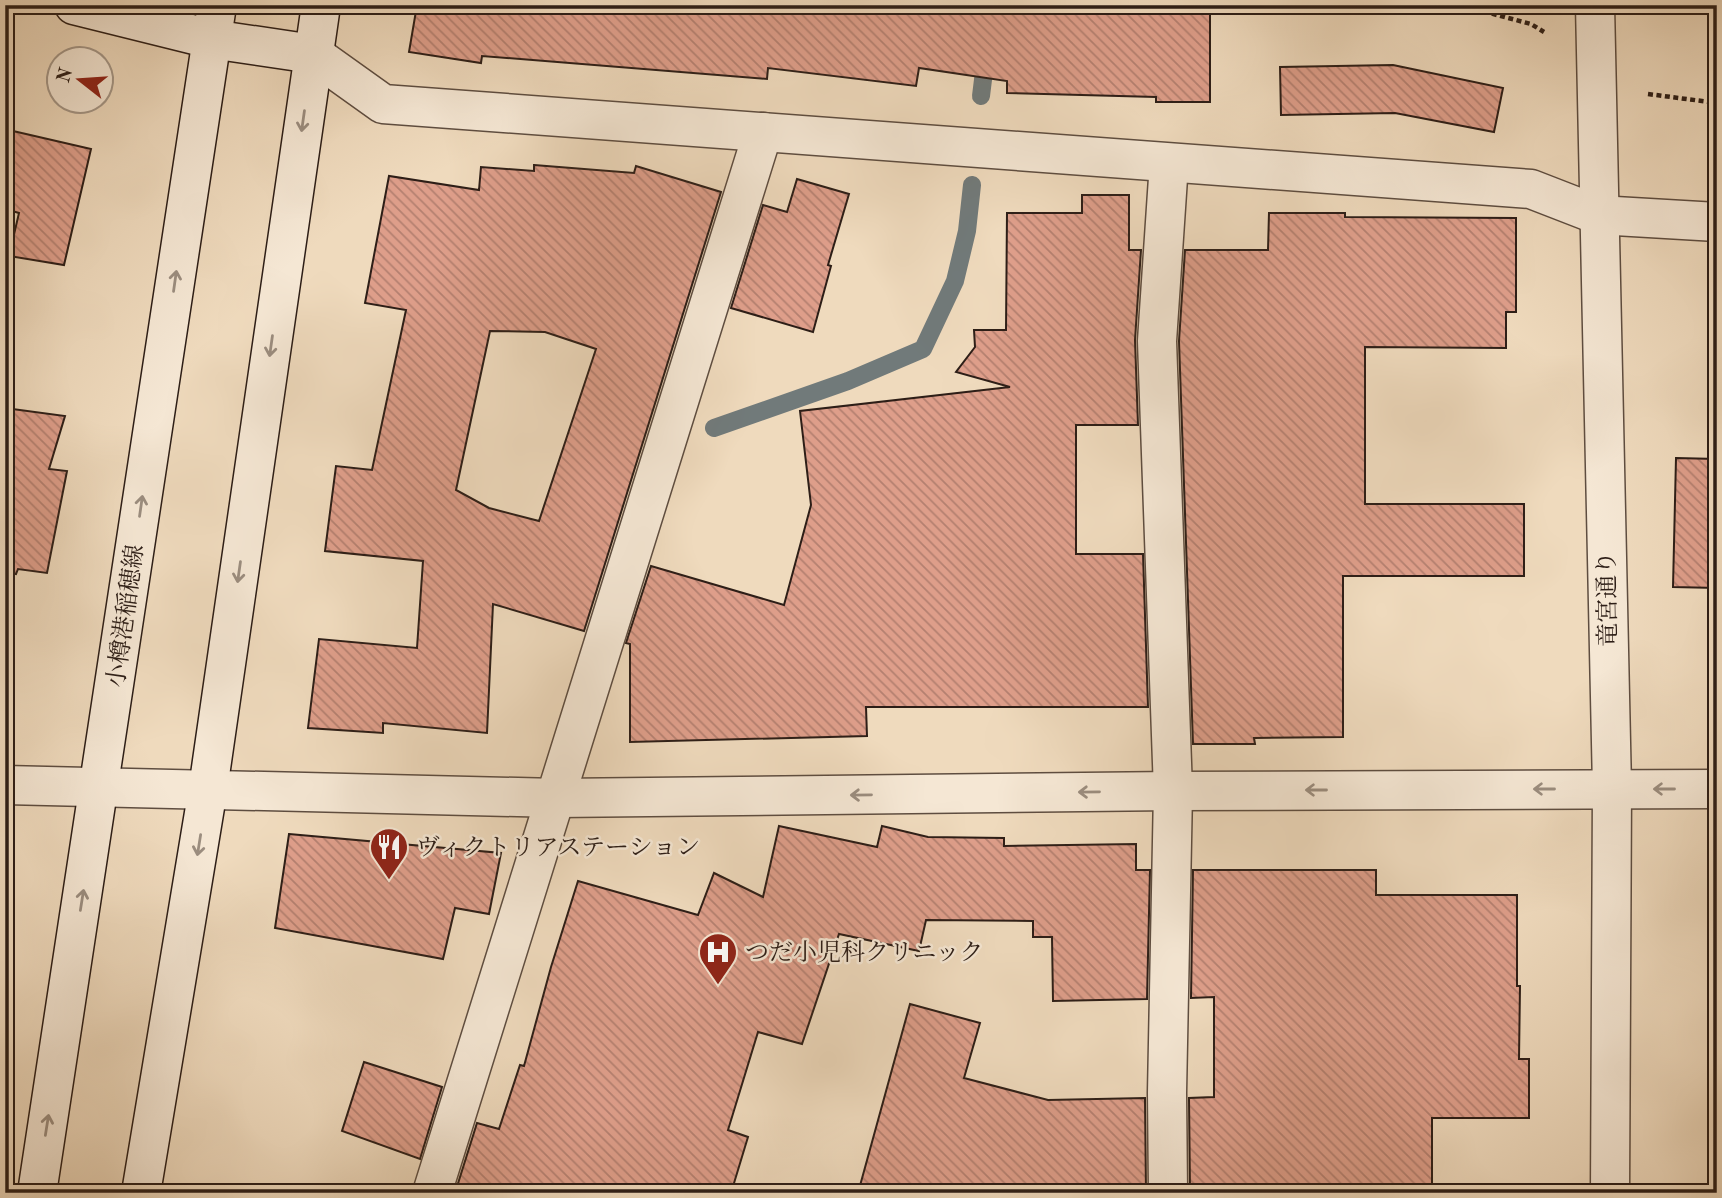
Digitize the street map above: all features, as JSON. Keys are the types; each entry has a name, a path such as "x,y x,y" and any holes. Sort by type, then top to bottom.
{"street":[{"path":"74,5 214,22 313,54 383,104 1531,189 1598,215 1717,222"},
{"path":"141,1193 208,789 321,5"},
{"name":"竜宮通り","path":"1595,5 1612,788 1610,1193"},
{"name":"小樽港稲穂線","path":"37,1193 214,22"},
{"path":"432,1193 763,132"},
{"path":"1168,163 1157,341 1174,791 1167,1093 1168,1193"},
{"path":"5,785 556,798 1174,791 1717,789"}],"path":[{"path":"1459,5 1531,24"},
{"path":"1644,93 1717,103"}],"building":[{"path":"417,5 1147,5 1147,9 1210,8 1210,102 1156,102 1156,97 1007,93 1007,81 919,68 916,86 768,68 767,79 482,56 481,63 409,52"},
{"path":"1393,65 1503,88 1494,132 1395,113 1281,115 1280,67"},
{"path":"13,131 91,149 64,265 9,256 19,213 5,209 5,160"},
{"path":"534,165 634,173 636,166 721,192 584,631 493,604 487,733 383,723 383,733 308,728 319,639 417,648 423,561 325,551 336,466 372,470 406,310 365,303 389,176 479,190 481,167 534,171","holes":["490,331 545,332 596,349 539,521 489,508 456,490"]},
{"path":"797,179 849,194 828,265 831,266 813,332 731,308 763,205 787,212"},
{"path":"1082,195 1129,195 1129,250 1141,250 1135,340 1138,425 1076,425 1076,554 1143,554 1148,707 866,707 867,736 630,742 630,644 626,643 651,566 784,605 811,505 800,411 1010,387 956,372 975,347 974,330 1006,330 1007,213 1082,213"},
{"path":"1269,213 1345,213 1345,217 1516,218 1516,312 1506,312 1506,348 1365,347 1365,504 1524,504 1524,576 1343,576 1343,737 1254,738 1255,744 1193,744 1179,341 1185,250 1268,250"},
{"path":"5,408 65,416 49,469 67,471 47,573 18,569 16,574 5,572"},
{"path":"1676,458 1717,459 1717,588 1673,587"},
{"path":"779,826 877,847 882,826 928,837 1004,838 1004,846 1136,844 1136,870 1150,870 1147,999 1053,1001 1052,937 1033,937 1033,921 926,920 919,951 839,934 802,1044 758,1032 728,1130 748,1137 731,1193 455,1193 477,1123 499,1129 520,1065 524,1066 578,881 698,915 714,873 763,897"},
{"name":"ヴィクトリアステーション","path":"289,834 501,853 489,914 455,908 443,959 275,928"},
{"path":"1193,870 1376,870 1376,895 1517,895 1519,1059 1529,1059 1529,1118 1432,1118 1432,1187 1308,1187 1308,1193 1190,1193 1189,1098 1214,1097 1214,997 1191,998"},
{"path":"910,1004 980,1023 964,1078 1048,1100 1145,1098 1146,1193 858,1193"},
{"path":"364,1062 442,1087 420,1159 342,1131"}],"waterway":[{"path":"981,96 986,55"},
{"path":"714,428 848,381 923,349 955,281 967,231 972,185"}],"place":[{"name":"ヴィクトリアステーション","path":"389,881"},
{"name":"つだ小児科クリニック","path":"718,986"}]}
